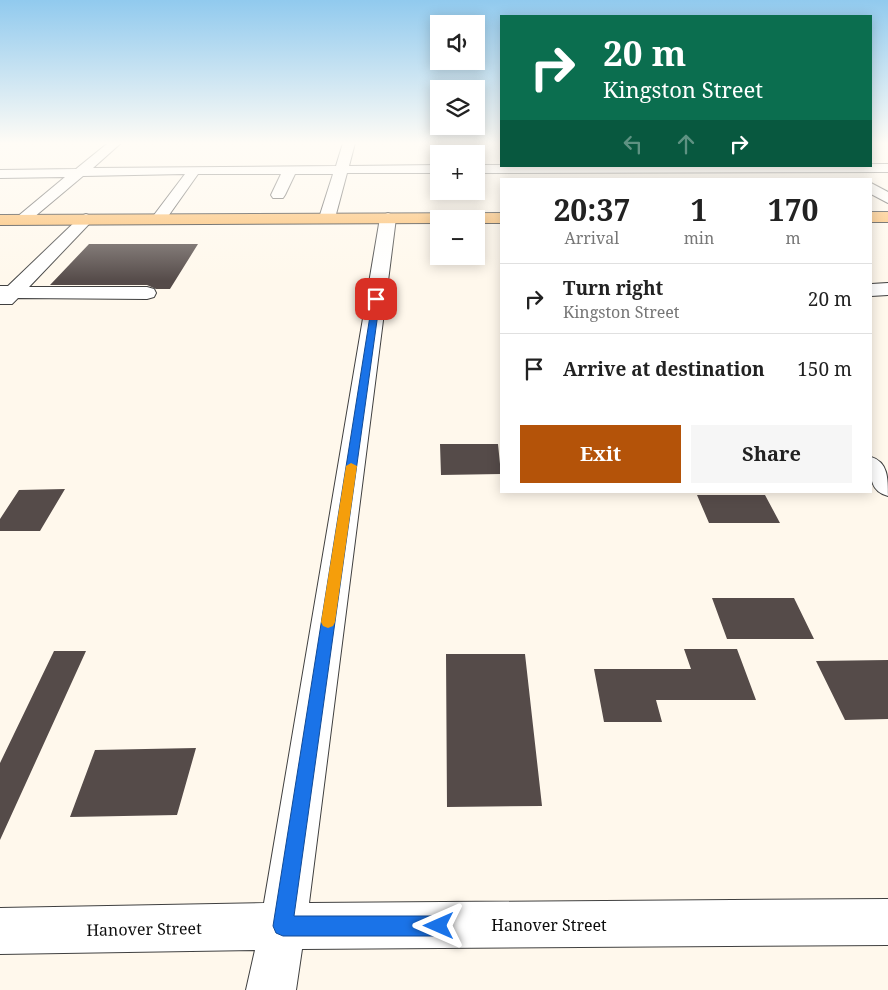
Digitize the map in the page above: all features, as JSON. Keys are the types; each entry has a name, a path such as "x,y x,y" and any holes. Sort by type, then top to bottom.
{"main road":[{"path":"872,217 888,216"},
{"path":"0,220 500,218"}],"street":[{"path":"22,220 60,189"},
{"path":"159,218 181,189"},
{"path":"278,194 280,189"},
{"path":"327,218 335,189"},
{"path":"874,189 888,199"},
{"path":"271,990 283,926 388,218"},
{"path":"4,297 86,219"},
{"path":"872,290 888,290"},
{"path":"4,297 147,293"},
{"path":"872,466 888,487"},
{"name":"Hanover Street","path":"0,931 283,926 888,922"}],"building":[{"path":"89,244 198,244 170,289 156,289 147,285 50,285"},
{"path":"440,444 498,444 500,474 441,475"},
{"path":"65,489 40,531 0,531 0,519 19,490"},
{"path":"697,495 765,495 780,523 709,523"},
{"path":"712,598 794,598 814,639 727,639"},
{"path":"684,649 737,649 756,700 656,700 662,722 604,722 594,669 691,669"},
{"path":"54,651 86,651 0,840 0,763"},
{"path":"446,654 525,654 542,806 447,807"},
{"path":"888,660 888,719 845,720 816,661"},
{"path":"196,748 177,815 70,817 95,750"}],"slow traffic":[{"path":"328,622 351,466"}],"route":[{"path":"376,299 283,926 439,926"}]}
